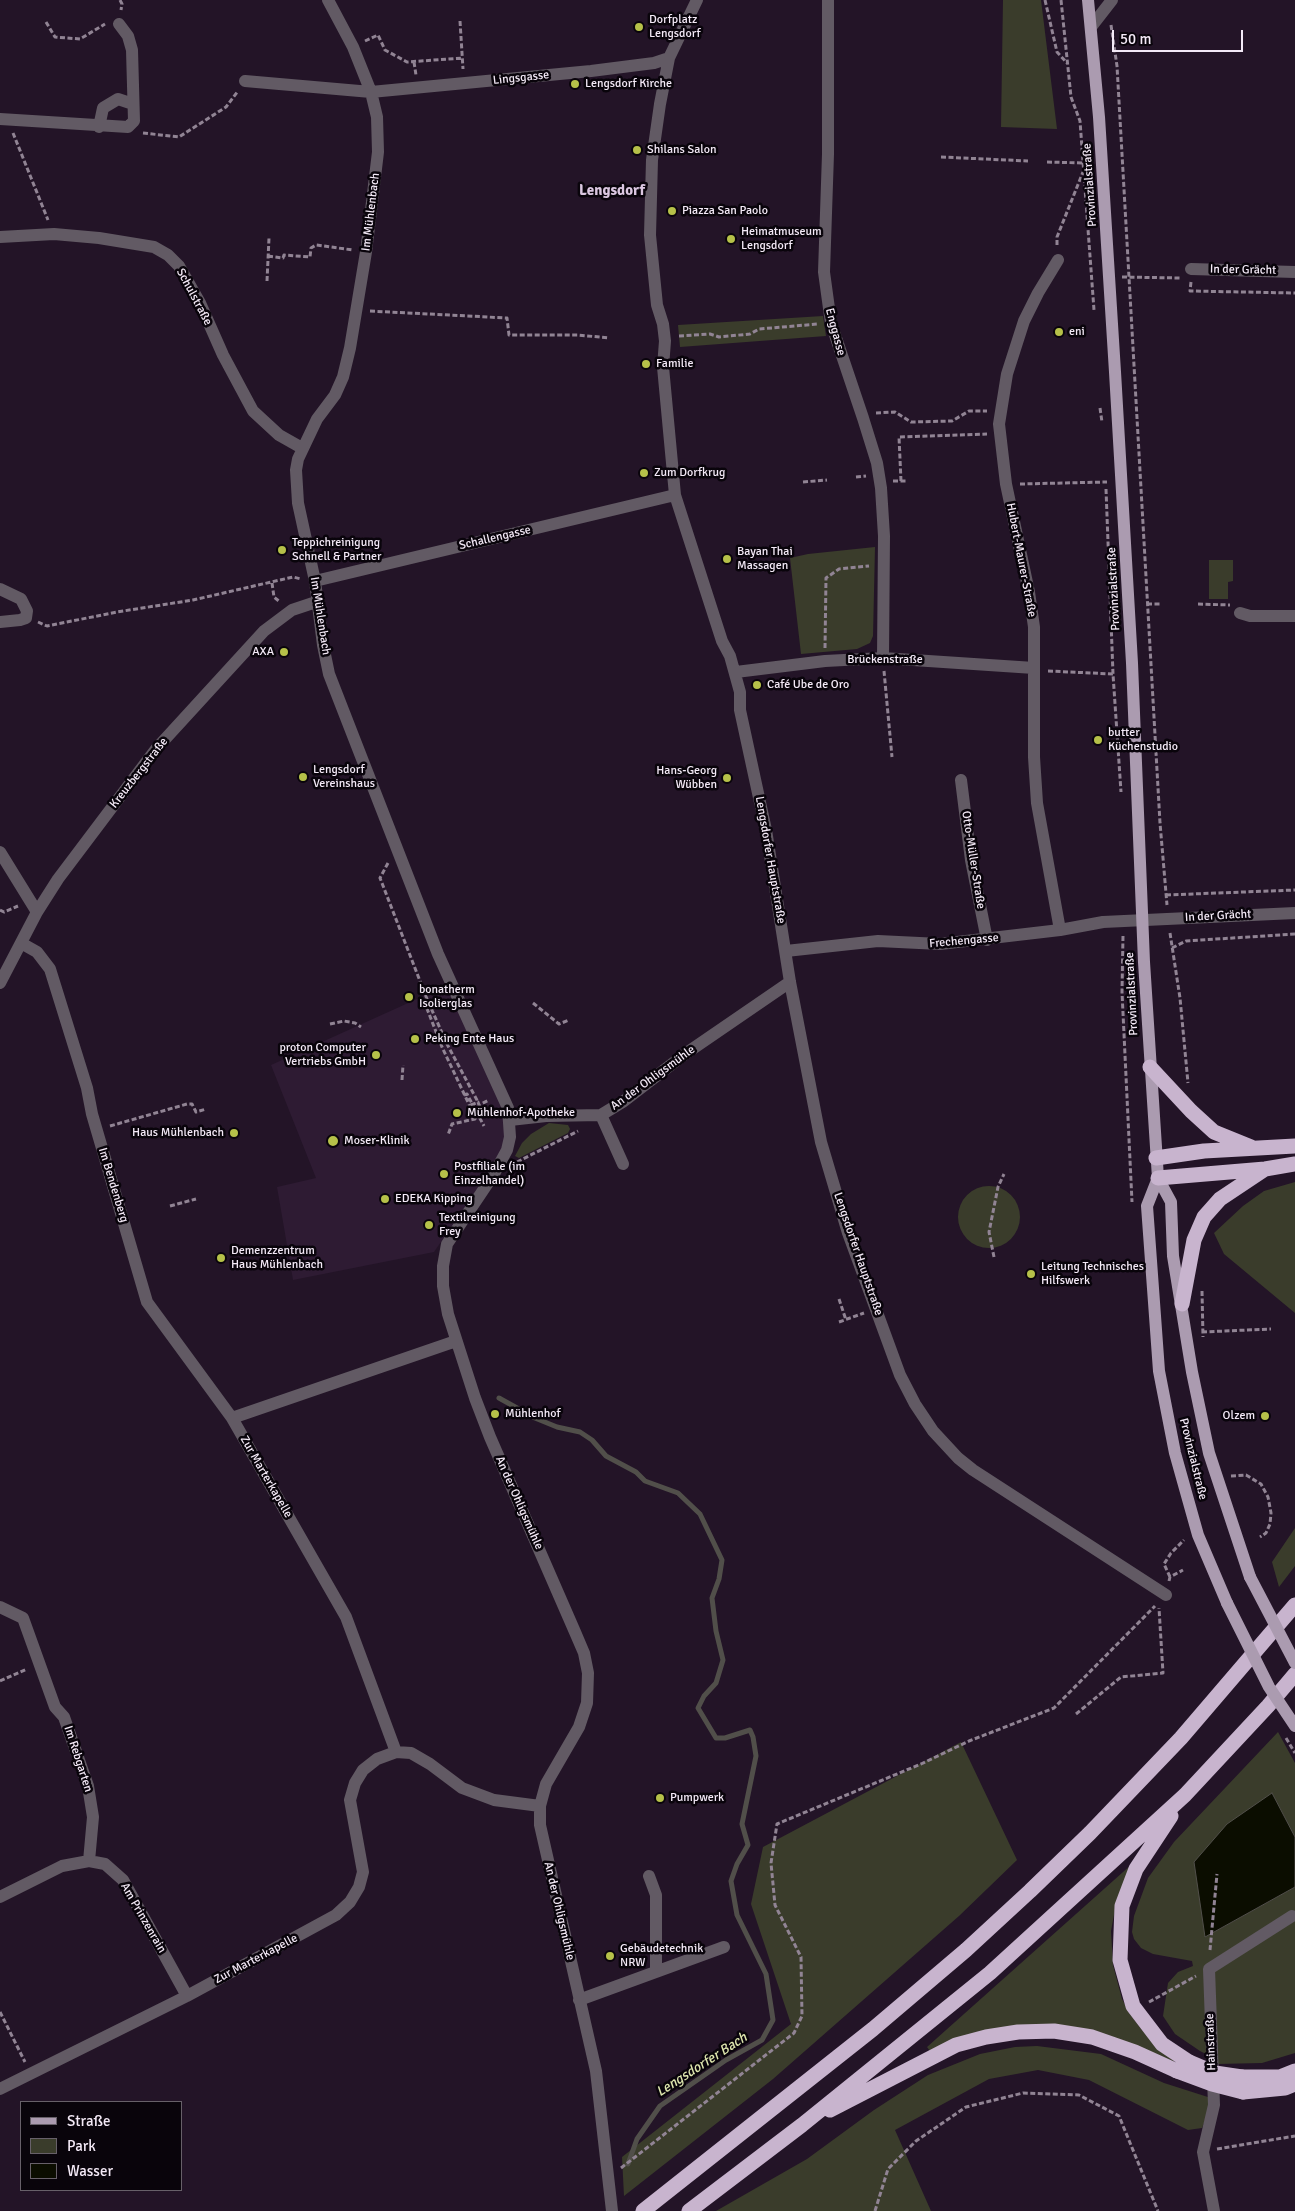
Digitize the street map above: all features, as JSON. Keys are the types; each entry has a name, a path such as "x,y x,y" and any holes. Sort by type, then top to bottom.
{"highway":[{"path":"1150,1066 1191,1112 1214,1132 1254,1148"},
{"path":"1156,1158 1204,1151 1295,1146"},
{"path":"1158,1178 1266,1169 1295,1164"},
{"path":"1182,1304 1194,1240 1204,1217 1220,1199 1266,1169"},
{"path":"643,2211 873,2029 966,1950 1030,1891 1090,1833 1181,1738 1295,1605"},
{"path":"689,2211 802,2125 990,1974 1185,1795 1268,1706 1295,1674"},
{"path":"1183,2067 1162,2044 1133,2006 1120,1960 1122,1906 1136,1869 1185,1795"},
{"path":"802,2125 956,2046 986,2037 1018,2032 1054,2031 1092,2037 1183,2067 1212,2084 1243,2084 1285,2088 1295,2084"},
{"path":"1243,2084 1280,2077 1295,2071"}],"main road":[{"name":"Provinzialstraße","path":"1088,0 1109,277 1132,663 1142,920 1158,1178 1171,1202 1173,1256 1192,1372 1209,1453 1250,1577 1295,1663"},
{"name":"Provinzialstraße","path":"1158,1178 1147,1206 1159,1371 1176,1453 1198,1535 1227,1604 1269,1687 1295,1726"}],"street":[{"name":"Im Mühlenbach","path":"328,0 353,47 371,92 377,117 378,152 366,252 343,377 335,395 317,419 302,448 296,470 298,503 319,601 323,646 329,674 438,954 464,1014 504,1094 510,1120"},
{"name":"Lengsdorfer Hauptstraße","path":"697,0 669,58 652,160 650,235 657,305 665,336 663,367 675,495 722,641 736,672 740,692 740,710 766,830 790,982 821,1142 852,1241 898,1368 915,1404 944,1444 973,1470 1162,1599"},
{"name":"Enggasse","path":"828,0 828,154 823,257 831,322 862,414 881,488 884,512 883,658"},
{"path":"1091,27 1112,0"},
{"path":"4,118 99,127 128,127 134,121 132,50 128,36 119,24"},
{"name":"Lingsgasse","path":"371,92 654,64 669,58"},
{"path":"245,81 371,92"},
{"path":"99,127 103,108 118,98 133,104"},
{"name":"Schulstraße","path":"0,238 54,234 100,238 154,247 168,255 179,266 200,303 223,355 252,411 279,435 302,448"},
{"name":"Hubert-Maurer-Straße","path":"1058,260 1038,292 1024,321 1007,374 1000,410 1000,433 1006,484 1029,592 1034,627 1037,803 1060,930"},
{"name":"In der Grächt","path":"1191,274 1295,272"},
{"name":"Schallengasse","path":"315,581 675,495"},
{"path":"0,589 21,599 27,611 26,618 0,622"},
{"name":"Kreuzbergstraße","path":"0,984 37,912 58,879 156,749 264,631 292,610 319,601"},
{"path":"1240,613 1250,616 1295,616"},
{"name":"Brückenstraße","path":"736,672 825,661 883,658 1034,669"},
{"name":"Otto-Müller-Straße","path":"961,780 971,860 987,940"},
{"path":"0,852 37,912"},
{"name":"In der Grächt","path":"1142,920 1295,912"},
{"name":"Frechengasse","path":"786,951 878,941 940,944 987,940 1103,922 1142,920"},
{"name":"Im Bendenberg","path":"21,943 36,952 50,969 87,1088 96,1130 147,1302 232,1418"},
{"name":"An der Ohligsmühle","path":"612,2210 600,2098 544,1845 540,1806 546,1784 578,1727 586,1703 588,1673 584,1653 490,1437 456,1341 448,1314 443,1286 446,1244 494,1174 507,1150 510,1120 546,1116 602,1117 685,1054 790,982"},
{"path":"602,1117 623,1164"},
{"path":"232,1418 456,1341"},
{"name":"Zur Marterkapelle","path":"0,2089 187,1996 314,1928 336,1915 350,1902 359,1887 363,1872 350,1800 355,1782 363,1770 377,1759 396,1752 346,1617 232,1418"},
{"name":"Im Rebgarten","path":"4,1608 23,1618 55,1707 64,1717 89,1794 93,1817 89,1861"},
{"path":"396,1752 411,1753 430,1764 462,1788 494,1800 540,1806"},
{"path":"0,1897 62,1866 89,1861"},
{"name":"Am Prinzenrain","path":"89,1861 105,1864 123,1880 187,1996"},
{"path":"649,1876 656,1895 656,1972"},
{"path":"1209,1969 1292,1916"},
{"path":"579,2000 724,1947"},
{"name":"Hainstraße","path":"1209,1969 1214,2105 1203,2152 1214,2211"}],"path":[{"path":"1045,0 1057,52 1067,64"},
{"path":"1061,0 1071,97 1080,120 1095,315"},
{"path":"460,21 464,84"},
{"path":"46,22 55,37 80,39 108,22 119,24"},
{"path":"1111,25 1117,66 1165,885"},
{"path":"353,47 378,35 386,50 407,62 463,58"},
{"path":"128,127 140,133 179,137 226,107 245,81"},
{"path":"4,118 54,234"},
{"path":"940,157 1028,161"},
{"path":"1046,162 1083,163"},
{"path":"1058,260 1057,237 1083,171"},
{"path":"267,281 269,238"},
{"path":"268,256 283,258 284,255 310,257 311,248 316,245 366,252"},
{"path":"1092,279 1191,274 1190,292 1295,293"},
{"path":"356,310 507,318 509,335 578,335 609,338"},
{"path":"665,336 710,334 719,337 750,334 759,329 831,322"},
{"path":"1100,402 1101,419 1104,426"},
{"path":"862,414 894,412 911,422 952,421 969,411 1000,410"},
{"path":"901,481 899,437 1000,433"},
{"path":"1108,476 1104,496 1112,674 1121,800"},
{"path":"804,482 826,480"},
{"path":"1006,484 1107,482"},
{"path":"825,661 826,578 839,569 883,565"},
{"path":"47,626 117,612 162,606 293,578 315,581"},
{"path":"272,583 274,597 292,610"},
{"path":"1148,604 1161,604"},
{"path":"1198,604 1230,605 1240,613"},
{"path":"883,658 892,757"},
{"path":"1034,669 1112,674"},
{"path":"388,863 380,878 427,999 447,1044 478,1102 471,1105"},
{"path":"1166,895 1294,891"},
{"path":"0,910 4,912 17,906"},
{"path":"1172,948 1186,941 1295,934"},
{"path":"424,1001 440,1048 454,1072 464,1095 467,1094 475,1119 452,1124 448,1135"},
{"path":"533,1003 559,1024 569,1020"},
{"path":"330,1024 344,1021 355,1023 361,1027"},
{"path":"440,1048 447,1044"},
{"path":"402,1080 403,1065"},
{"path":"454,1072 460,1069"},
{"path":"462,1088 468,1084"},
{"path":"96,1130 187,1104 192,1104 196,1112 206,1109"},
{"path":"478,1114 483,1113 479,1104"},
{"path":"471,1105 484,1126"},
{"path":"494,1174 602,1117"},
{"path":"994,1257 990,1232 998,1187 1004,1174"},
{"path":"170,1206 196,1199"},
{"path":"839,1299 846,1320"},
{"path":"839,1322 852,1317"},
{"path":"1202,1332 1271,1329"},
{"path":"1229,1476 1246,1475 1260,1484 1268,1497 1271,1513 1270,1524 1266,1533 1260,1537"},
{"path":"1170,1577 1164,1564 1171,1553 1185,1540"},
{"path":"1076,1714 1121,1677 1163,1673 1162,1599"},
{"path":"609,2176 794,2033 802,2016 801,1957 775,1905 771,1863 777,1824 921,1764 969,1741 1054,1708 1162,1599"},
{"path":"0,1681 40,1664"},
{"path":"1211,1933 1218,1874"},
{"path":"1136,2010 1209,1969"},
{"path":"0,2012 30,2073"},
{"path":"874,2211 888,2168 916,2141 966,2107 1023,2093 1079,2095 1119,2116 1158,2211"},
{"path":"1203,2152 1295,2136"}],"shaded area":[{"path":"448,985 505,1112 506,1139 497,1160 434,1252 293,1280 277,1187 316,1178 271,1065"}],"green space":[{"path":"1003,0 1041,0 1057,129 1001,127"},
{"path":"823,316 826,336 680,347 678,325"},
{"path":"875,547 873,636 870,643 857,649 801,654 790,558 808,554"},
{"path":"1209,560 1233,560 1233,581 1228,582 1228,599 1209,599"},
{"path":"549,1123 568,1125 570,1129 568,1133 519,1158 515,1156 522,1143 531,1134"},
{"path":"1295,1182 1295,1313 1224,1254 1214,1233 1243,1206 1264,1191"},
{"path":"989,1186 1001,1189 1011,1195 1017,1205 1020,1217 1017,1229 1011,1239 1001,1245 989,1248 977,1245 967,1239 961,1229 958,1217 961,1205 967,1195 977,1189"},
{"path":"1295,1528 1295,1566 1279,1587 1272,1562"},
{"path":"1278,1732 1295,1763 1295,1837 1272,1793 1205,1937 1295,1887 1295,1916 1211,1971 1214,2058 1175,2034 1163,2016 1168,1983 1178,1972 1193,1966 1192,1961 1153,1954 1141,1948 1134,1939 1132,1932 1134,1916 1148,1878 1174,1842"},
{"path":"961,1742 1017,1860 959,1916 773,2079 624,2196 622,2157 791,2024 751,1904 763,1847"},
{"path":"1132,1864 1120,1892 1114,1915 1111,1931 1113,1965 1122,1999 1130,2014 1142,2030 1175,2062 1083,2030 930,2051 927,2047"},
{"path":"1295,1919 1295,2053 1262,2063 1217,2064 1214,1972"},
{"path":"1037,2046 1101,2054 1164,2083 1211,2098 1202,2128 1188,2130 1089,2080 1038,2070 989,2079 895,2130 931,2211 716,2211 807,2159 874,2110 928,2075 980,2054 1015,2047"}],"water":[{"path":"1272,1793 1295,1837 1295,1887 1205,1937 1194,1862 1227,1824"}],"waterway":[{"name":"Lengsdorfer Bach","path":"499,1398 535,1418 557,1427 580,1432 592,1440 606,1456 636,1472 645,1481 678,1493 700,1514 722,1560 719,1579 712,1598 716,1631 723,1660 716,1683 704,1696 698,1708 716,1738 725,1738 750,1730 753,1737 756,1756 742,1824 748,1845 737,1864 731,1881 737,1915 766,1974 773,2020 762,2040 726,2060 660,2106 637,2139 628,2164"}],"place":[{"name":"Dorfplatz Lengsdorf","path":"639,27"},
{"name":"Lengsdorf Kirche","path":"575,84"},
{"name":"Shilans Salon","path":"637,150"},
{"name":"Piazza San Paolo","path":"672,211"},
{"name":"Heimatmuseum Lengsdorf","path":"731,239"},
{"name":"eni","path":"1059,332"},
{"name":"Familie","path":"646,364"},
{"name":"Zum Dorfkrug","path":"644,473"},
{"name":"Teppichreinigung Schnell & Partner","path":"282,550"},
{"name":"Bayan Thai Massagen","path":"727,559"},
{"name":"AXA","path":"284,652"},
{"name":"Café Ube de Oro","path":"757,685"},
{"name":"butter Küchenstudio","path":"1098,740"},
{"name":"Lengsdorf Vereinshaus","path":"303,777"},
{"name":"Hans-Georg Wübben","path":"727,778"},
{"name":"bonatherm Isolierglas","path":"409,997"},
{"name":"Peking Ente Haus","path":"415,1039"},
{"name":"proton Computer Vertriebs GmbH","path":"376,1055"},
{"name":"Mühlenhof-Apotheke","path":"457,1113"},
{"name":"Haus Mühlenbach","path":"234,1133"},
{"name":"Moser-Klinik","path":"333,1141"},
{"name":"Postfiliale (im Einzelhandel)","path":"444,1174"},
{"name":"EDEKA Kipping","path":"385,1199"},
{"name":"Textilreinigung Frey","path":"429,1225"},
{"name":"Demenzzentrum Haus Mühlenbach","path":"221,1258"},
{"name":"Leitung Technisches Hilfswerk","path":"1031,1274"},
{"name":"Mühlenhof","path":"495,1414"},
{"name":"Olzem","path":"1265,1416"},
{"name":"Pumpwerk","path":"660,1798"},
{"name":"Gebäudetechnik NRW","path":"610,1956"}],"district":[{"name":"Lengsdorf","path":"612,191"}]}
